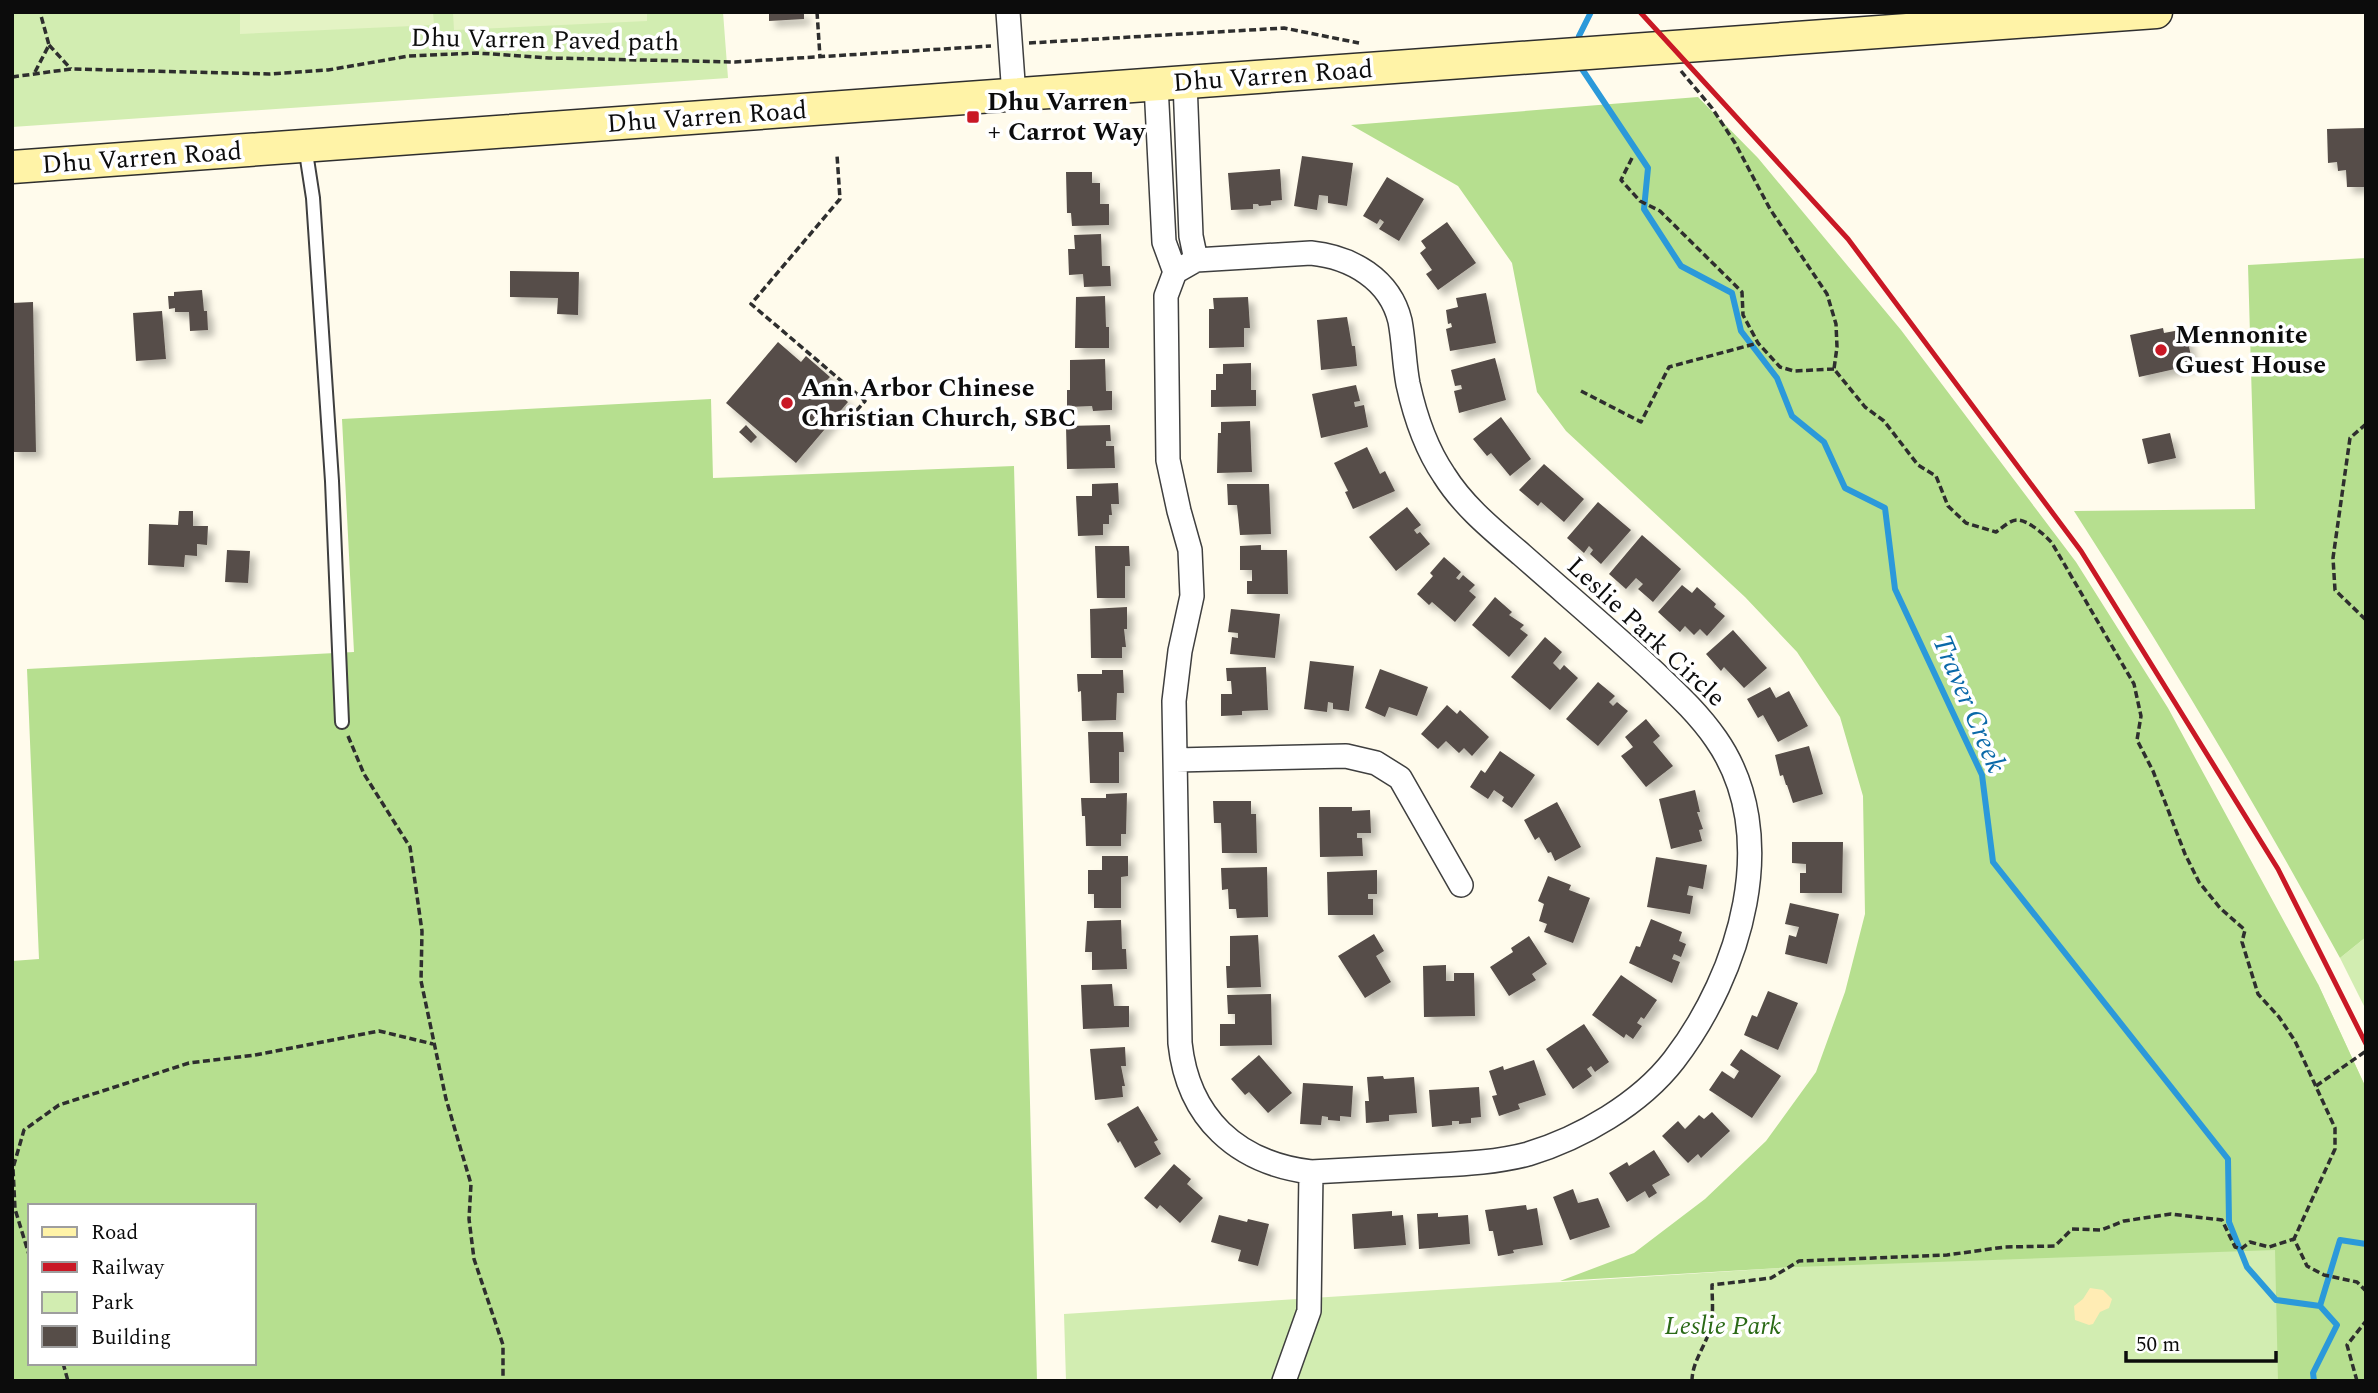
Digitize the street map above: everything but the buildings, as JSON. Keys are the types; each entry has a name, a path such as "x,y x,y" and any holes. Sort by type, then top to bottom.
{"main road":[{"name":"Dhu Varren Road","path":"12,167 2157,12"}],"street":[{"path":"1008,12 1014,96"},
{"path":"1170,84 1189,193 1191,236 1196,260"},
{"path":"1170,84 1162,194 1164,242 1175,272"},
{"path":"1162,194 1189,193"},
{"name":"Leslie Park Circle","path":"1287,254 1327,255 1354,264 1367,272 1379,284 1398,315 1407,378 1419,424 1436,463 1460,499 1630,649 1689,705 1707,726 1731,763 1748,833 1749,890 1735,942 1710,1003 1673,1061 1642,1092 1579,1133 1528,1154 1457,1164 1311,1172 1287,1170 1240,1149 1220,1134 1194,1097 1185,1074 1180,1043 1174,701 1180,651 1192,596 1190,550 1168,460 1166,296 1175,272 1196,260 1287,254"},
{"path":"1176,760 1346,756 1376,763 1400,778 1461,885"},
{"path":"1284,1381 1309,1311 1311,1172"}],"lane":[{"path":"304,146 313,198 332,481 342,722"}],"path":[{"path":"40,12 50,46 71,69"},
{"path":"817,12 820,57"},
{"path":"1023,44 1284,28 1362,44"},
{"path":"35,72 50,46"},
{"name":"Dhu Varren Paved path","path":"12,77 71,69 269,74 328,70 409,56 464,54 735,62 996,46"},
{"path":"1667,48 1683,74 1712,108 1735,143 1770,208 1827,294 1836,324 1838,347 1835,369 1865,407 1884,421 1918,464 1936,476 1948,506 1966,523 1996,532 2014,520 2021,520 2045,535 2052,543 2134,684 2141,716 2137,740 2153,771 2185,854 2199,882 2245,930 2242,942 2258,994 2279,1017 2295,1041 2335,1128 2335,1149 2294,1239 2269,1247 2250,1242 2241,1249 2235,1247 2222,1220 2171,1214 2124,1221 2101,1230 2072,1229 2055,1246 2005,1247 1947,1255 1799,1261 1772,1278 1712,1284 1712,1326 1699,1359 1692,1367 1692,1381"},
{"path":"834,419 843,426 864,401 751,304 840,199 837,155"},
{"path":"1632,158 1620,180 1640,201 1660,211 1742,292 1743,315 1758,343 1780,367 1794,371 1835,369"},
{"path":"1581,391 1641,422 1669,367 1758,343"},
{"path":"2366,424 2350,438 2333,558 2335,590 2366,620"},
{"path":"342,722 364,774 410,847 422,931 421,981 446,1099 471,1184 469,1219 474,1259 503,1345 503,1381"},
{"path":"28,1251 15,1209 13,1168 24,1130 59,1105 189,1063 255,1055 379,1031 433,1044"},
{"path":"2316,1086 2366,1051"},
{"path":"2294,1239 2307,1266 2336,1279 2357,1282 2366,1291"},
{"path":"2357,1381 2347,1345 2366,1321"}],"green space":[{"path":"12,12 723,12 728,78 12,127"},
{"path":"240,12 433,12 434,25 240,34"},
{"path":"453,12 647,12 647,21 454,30"},
{"path":"1698,97 1758,158 1901,330 2076,562 2168,708 2318,984 2366,1088 2366,1381 2278,1381 2275,1250 1796,1267 1560,1281 1634,1253 1705,1199 1766,1141 1816,1072 1845,992 1865,914 1863,796 1840,717 1797,652 1745,597 1566,431 1537,392 1512,263 1458,186 1351,125"},
{"path":"2366,258 2366,937 2340,958 2211,732 2074,511 2255,509 2248,265"},
{"path":"711,399 713,478 1014,466 1037,1381 12,1381 12,961 39,959 27,669 354,652 342,419"},
{"path":"2366,937 2366,1010 2340,958"},
{"name":"Leslie Park","path":"2318,984 2366,1088 2366,1381 1066,1381 1064,1314 1796,1267"}],"sand":[{"path":"2090,1288 2103,1290 2112,1299 2109,1308 2100,1312 2093,1324 2089,1325 2075,1320 2074,1306"}],"waterway":[{"name":"Traver Creek","path":"1579,36 1591,12"},
{"name":"Traver Creek","path":"1582,69 1648,168 1644,209 1681,266 1732,293 1741,331 1777,378 1792,416 1824,442 1845,488 1885,508 1895,589 1982,775 1993,862 2228,1159 2229,1222 2247,1267 2276,1300 2320,1306 2337,1325 2313,1373 2314,1381"},
{"path":"2320,1306 2340,1240 2366,1244"}],"railway":[{"path":"1640,12 1848,239 2081,551 2278,869 2366,1044"}],"place":[{"name":"Dhu Varren + Carrot Way","path":"973,117"},
{"name":"Mennonite Guest House","path":"2161,350"},
{"name":"Ann Arbor Chinese Christian Church, SBC","path":"787,403"}]}
